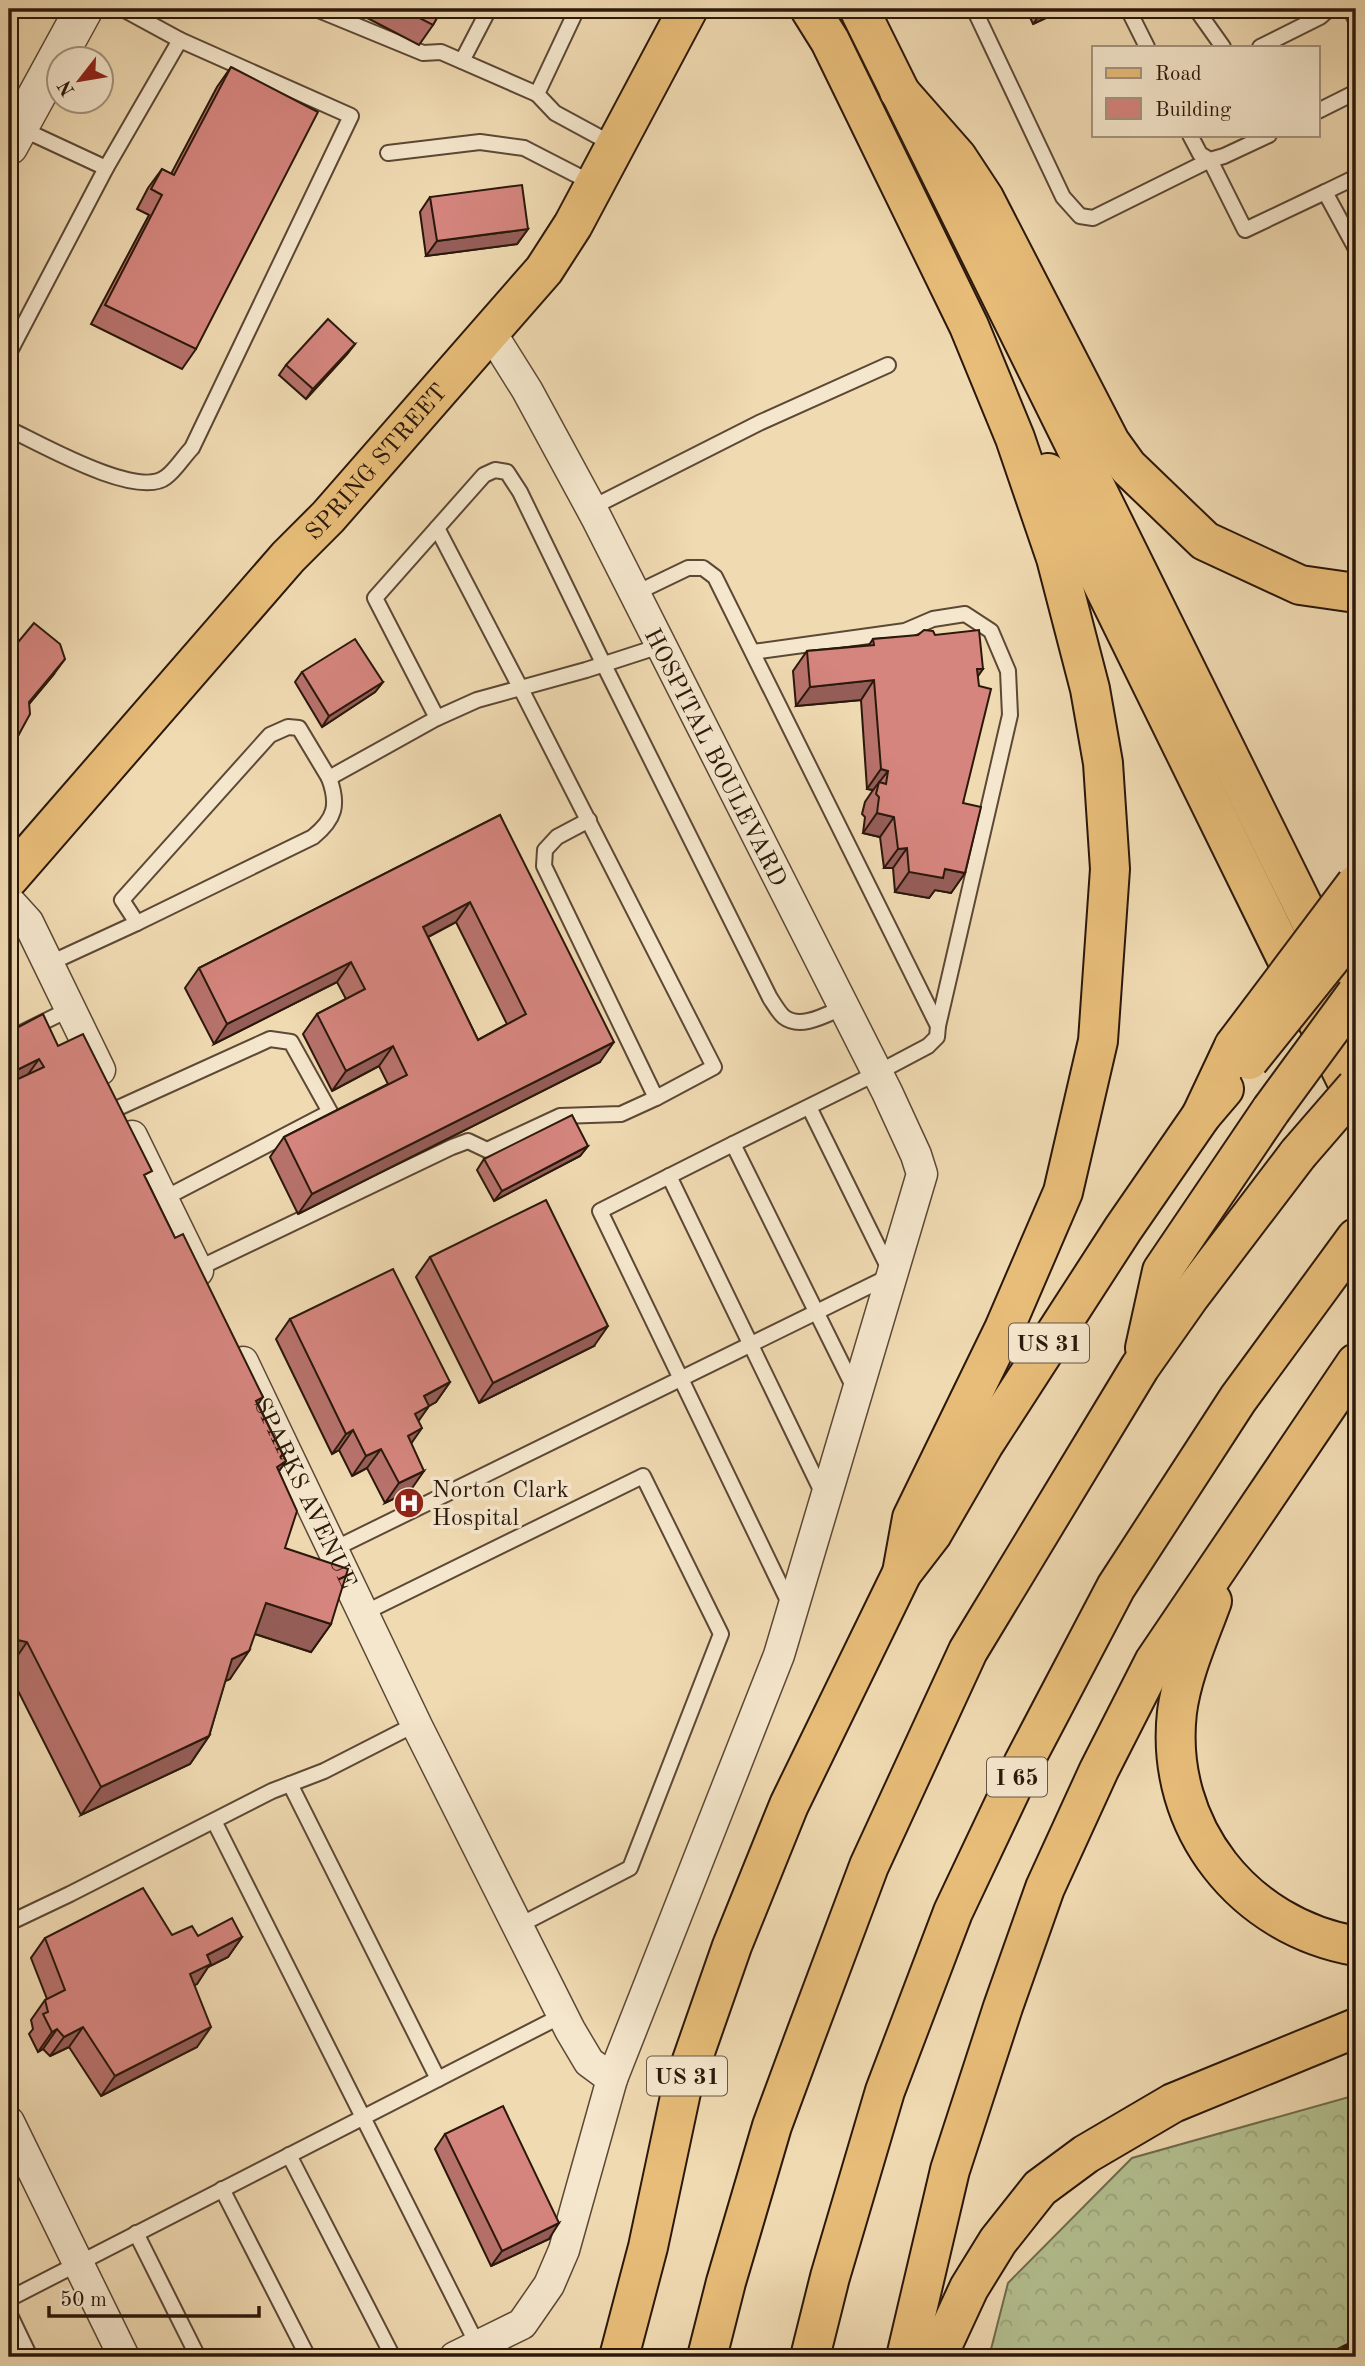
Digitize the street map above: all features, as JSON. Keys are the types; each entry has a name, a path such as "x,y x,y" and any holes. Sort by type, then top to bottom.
{"main road":[{"name":"SPRING STREET","path":"9,878 544,270 573,225 688,9"},
{"path":"810,9 830,41 969,326 1035,447 1356,1100"},
{"path":"859,9 1356,1013"},
{"path":"899,90 957,157 984,198 1110,442 1128,467 1205,541 1300,585 1356,593"},
{"path":"902,1573 912,1518 1004,1329 1063,1192 1098,1041 1110,869 1103,763 1090,689 1056,558 1015,438 969,326"},
{"path":"1241,1053 1356,884"},
{"path":"1241,1053 1356,927"},
{"path":"1140,1367 1162,1271 1271,1110 1356,994"},
{"name":"US 31","path":"619,2357 648,2247 681,2092 732,1946 789,1805 902,1573 932,1534 984,1444 1241,1053"},
{"path":"707,2357 772,2126 869,1866 968,1651 1140,1367 1190,1296 1298,1154 1356,1087"},
{"name":"I 65","path":"810,2357 830,2277 885,2091 953,1912 1024,1762 1116,1587 1238,1399 1350,1246"},
{"path":"906,2357 950,2170 1045,1888 1099,1770 1154,1662 1356,1363"},
{"path":"1251,1517 1215,1592 1181,1693 1176,1732 1177,1760 1185,1796 1212,1856 1224,1872 1255,1902 1284,1921 1311,1934 1356,1946"},
{"path":"937,2357 969,2288 998,2241 1040,2188 1086,2154 1173,2103 1356,2028"}],"street":[{"path":"14,137 84,9"},
{"name":"HOSPITAL BOULEVARD","path":"467,2352 522,2325 549,2286 564,2250 612,2079 779,1655 922,1174 916,1155 877,1073 591,508 527,390 490,331"},
{"path":"9,901 28,922 203,1280"},
{"name":"SPARKS AVENUE","path":"232,1339 416,1724 563,2014 589,2062 612,2079"},
{"path":"9,2122 124,2357"}],"lane":[{"path":"9,429 105,474 144,484 166,478 191,448 351,116 180,40 123,9"},
{"path":"316,9 423,53 441,52 537,94 555,113 615,146"},
{"path":"462,61 489,9"},
{"path":"537,94 577,9"},
{"path":"974,9 1063,197 1080,216 1093,218 1265,136"},
{"path":"1128,9 1146,46"},
{"path":"1196,9 1222,46"},
{"path":"1262,46 1320,17 1329,9"},
{"path":"1350,9 1356,20"},
{"path":"9,354 106,168 180,40"},
{"path":"1320,110 1356,92"},
{"path":"1191,136 1200,154 1210,160 1245,230 1356,177"},
{"path":"14,137 106,168"},
{"path":"388,153 480,142 524,148 595,185"},
{"path":"1325,192 1356,249"},
{"path":"591,508 759,423 888,365"},
{"path":"437,718 375,598 484,475 495,470 507,472 520,492 770,998 784,1017 798,1022 814,1019 844,1007"},
{"path":"203,1280 453,1147 468,1141 487,1150 560,1116 621,1114 714,1067 437,528"},
{"path":"634,594 688,568 704,568 715,577 937,1026"},
{"path":"753,652 905,631 933,619 965,614 991,631 1008,671 1010,715 937,1026 937,1037 928,1046 877,1073 600,1211 793,1611"},
{"path":"330,778 437,718 477,700 604,665 660,646"},
{"path":"48,964 137,923 313,836 325,827 333,812 336,795 330,778 299,728 288,727 270,735 122,900 137,923"},
{"path":"589,820 558,837 545,849 544,866 656,1098"},
{"path":"9,1039 70,1009"},
{"path":"118,1108 270,1039 291,1042 330,1112 163,1199"},
{"path":"334,1549 892,1275 809,1107"},
{"path":"733,1144 857,1394"},
{"path":"669,1176 826,1499"},
{"path":"364,1613 643,1476 721,1634 630,1868 518,1926"},
{"path":"9,1923 272,1790 324,1771 416,1724"},
{"path":"290,1784 438,2079"},
{"path":"214,1821 364,2117 467,2352"},
{"path":"9,2299 563,2014"},
{"path":"289,2155 393,2357"},
{"path":"222,2189 308,2357"},
{"path":"136,2233 198,2357"},
{"path":"9,2314 30,2357"}],"green space":[{"path":"1356,2095 1356,2357 989,2357 1008,2283 1132,2158"}],"building":[{"path":"402,9 442,9 433,25"},
{"path":"231,67 318,112 196,349 105,305 162,195 151,189 162,169 174,175"},
{"path":"522,185 528,229 437,241 430,197"},
{"path":"328,319 355,344 313,389 286,365"},
{"path":"34,623 60,644 65,659 29,702 30,714 18,736 9,730 9,653"},
{"path":"924,630 933,631 935,635 979,630 983,669 977,669 979,686 991,689 963,803 981,807 965,873 945,869 943,878 909,872 907,848 898,849 894,817 877,813 879,797 876,794 879,782 886,784 888,771 881,769 874,680 810,687 807,651 874,645 873,639 918,635"},
{"path":"355,639 383,682 329,716 302,672"},
{"path":"500,815 614,1042 312,1194 284,1137 407,1075 393,1046 346,1071 317,1014 365,989 351,962 227,1024 199,968","holes":["470,902 526,1014 478,1040 423,927"]},
{"path":"43,1014 58,1046 83,1034 152,1171 144,1175 175,1238 183,1234 263,1397 256,1401 286,1461 277,1467 297,1511 285,1548 348,1569 331,1624 266,1603 249,1651 232,1659 209,1736 101,1787 27,1642 9,1638 9,1364 12,1363 9,1357 9,1070 14,1081 44,1067 39,1059 13,1072 9,1064 9,1032"},
{"path":"572,1115 588,1146 502,1191 484,1159"},
{"path":"546,1200 608,1326 493,1383 430,1257"},
{"path":"393,1269 450,1382 424,1396 429,1406 415,1414 422,1428 408,1436 424,1471 399,1483 381,1449 366,1456 353,1430 346,1434 290,1319"},
{"path":"143,1888 172,1935 192,1926 198,1936 232,1918 242,1937 207,1955 211,1964 190,1974 211,2027 115,2076 83,2027 64,2037 57,2029 52,2032 43,2014 48,2012 45,2000 65,1990 45,1938"},
{"path":"503,2106 559,2223 502,2251 445,2134"}],"railway":[{"path":"1328,2357 1356,2343"}],"place":[{"name":"Norton Clark Hospital","path":"409,1503"}]}
